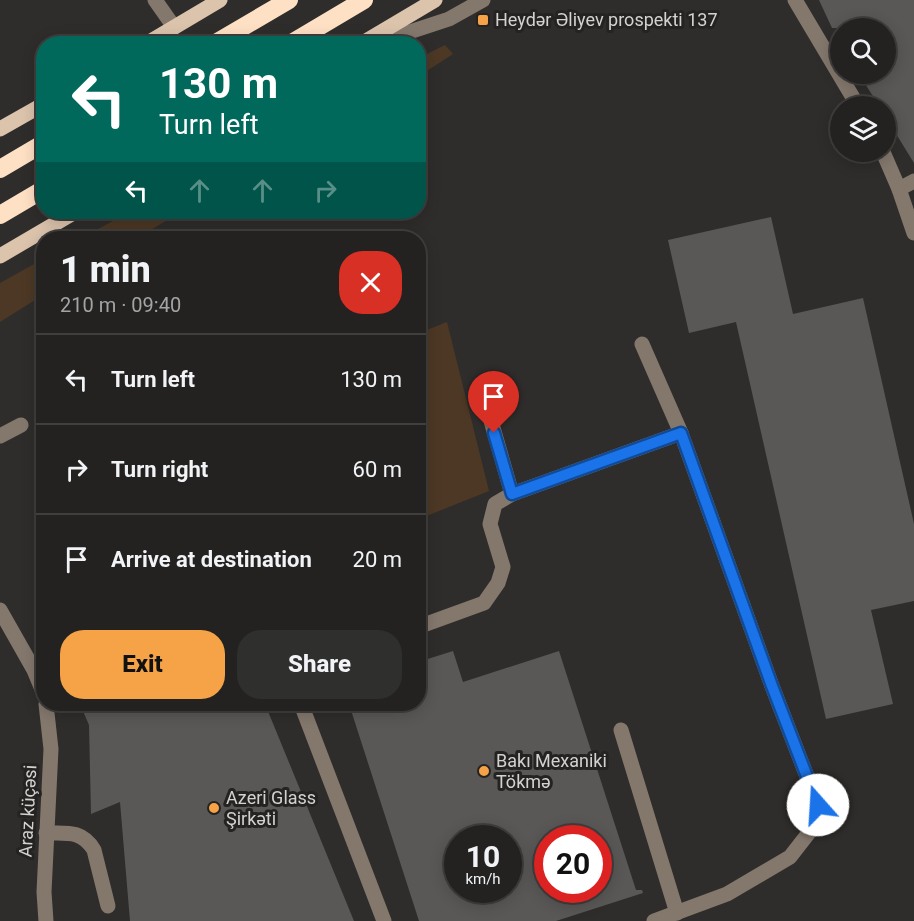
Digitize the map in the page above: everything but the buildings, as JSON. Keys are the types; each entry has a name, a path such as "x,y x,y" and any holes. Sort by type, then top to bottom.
{"highway":[{"path":"228,36 289,0"},
{"path":"303,36 364,0"},
{"path":"0,169 36,148"},
{"path":"0,214 36,194"}],"main road":[{"path":"159,36 220,0"},
{"path":"374,36 435,0"},
{"path":"0,129 36,109"},
{"path":"43,231 63,219"},
{"path":"0,256 36,235"}],"street":[{"path":"154,0 174,27"},
{"path":"398,36 449,19 483,0"},
{"path":"795,0 852,96"},
{"path":"887,162 914,233"},
{"path":"899,189 914,181"},
{"path":"642,344 681,433 772,686 818,805 811,830 790,856 727,894 654,921"},
{"path":"483,393 512,494"},
{"path":"0,436 21,425"},
{"path":"426,624 484,603 498,583 503,567 490,524 495,504 512,494 681,433"},
{"path":"0,609 36,675"},
{"name":"Araz küçəsi","path":"46,921 44,892 51,749 47,711"},
{"path":"305,711 384,921"},
{"path":"621,730 677,913"},
{"path":"46,833 81,836 90,843 94,850 108,906"}],"shaded area":[{"path":"445,45 453,54 426,71 426,54"},
{"path":"117,219 169,219 149,231 94,231"},
{"path":"36,263 36,299 0,322 0,283"},
{"path":"447,322 489,491 426,516 426,330"}],"place":[{"name":"Heydər Əliyev prospekti 137","path":"483,20"},
{"name":"Bakı Mexaniki Tökmə","path":"484,771"},
{"name":"Azeri Glass Şirkəti","path":"214,808"}],"route":[{"path":"494,433 512,494 681,433 772,686 818,805"}]}
